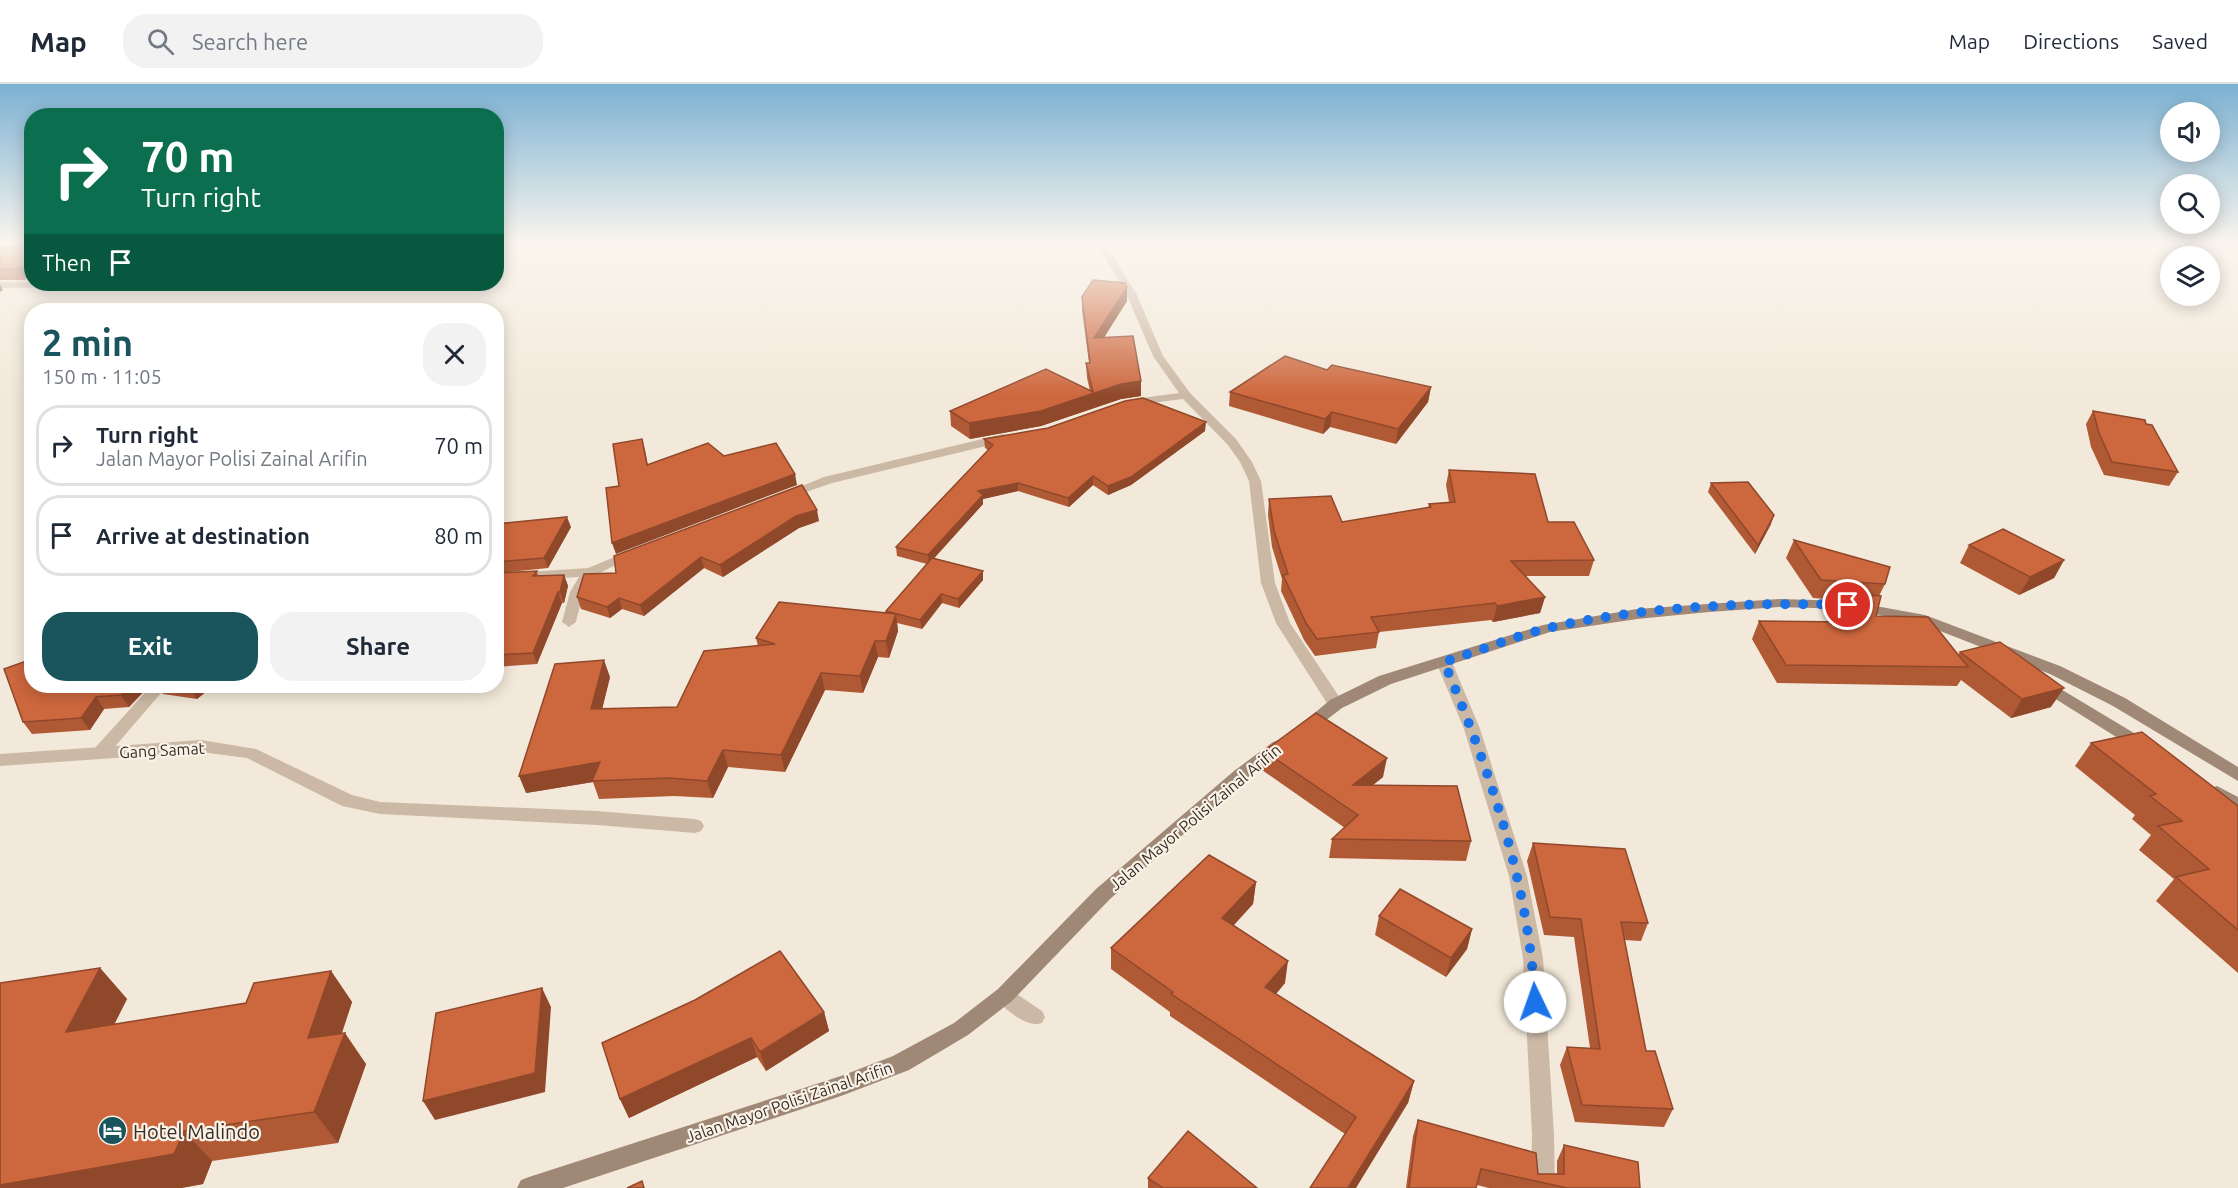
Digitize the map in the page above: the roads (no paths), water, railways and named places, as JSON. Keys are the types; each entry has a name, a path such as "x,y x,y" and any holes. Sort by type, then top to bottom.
{"main road":[{"name":"Jalan Mayor Polisi Zainal Arifin","path":"529,1188 659,1147 901,1063 961,1029 1005,995 1103,894 1240,775 1336,704 1385,680 1548,628 1637,614 1779,603 1848,605 1894,611 1951,628 2010,655 2055,670 2119,702 2238,775"},
{"path":"2010,655 2039,681 2156,754"},
{"path":"2202,783 2238,805"}],"street":[{"path":"1131,294 1158,356 1186,395 1232,442 1246,462 1254,482 1268,583 1283,623 1336,704"},
{"path":"1112,407 1186,395"},
{"path":"777,498 839,477 1013,436"},
{"path":"504,577 588,572 646,549"},
{"path":"568,622 577,587 588,572"},
{"path":"1444,662 1472,729 1518,876 1533,958 1543,1135 1543,1188"},
{"path":"100,753 153,693"},
{"name":"Gang Samat","path":"0,760 201,746 250,753 348,801 380,808 597,818 696,826"},
{"path":"1005,995 1035,1017"}],"place":[{"name":"Hotel Malindo","path":"112,1131"}]}
